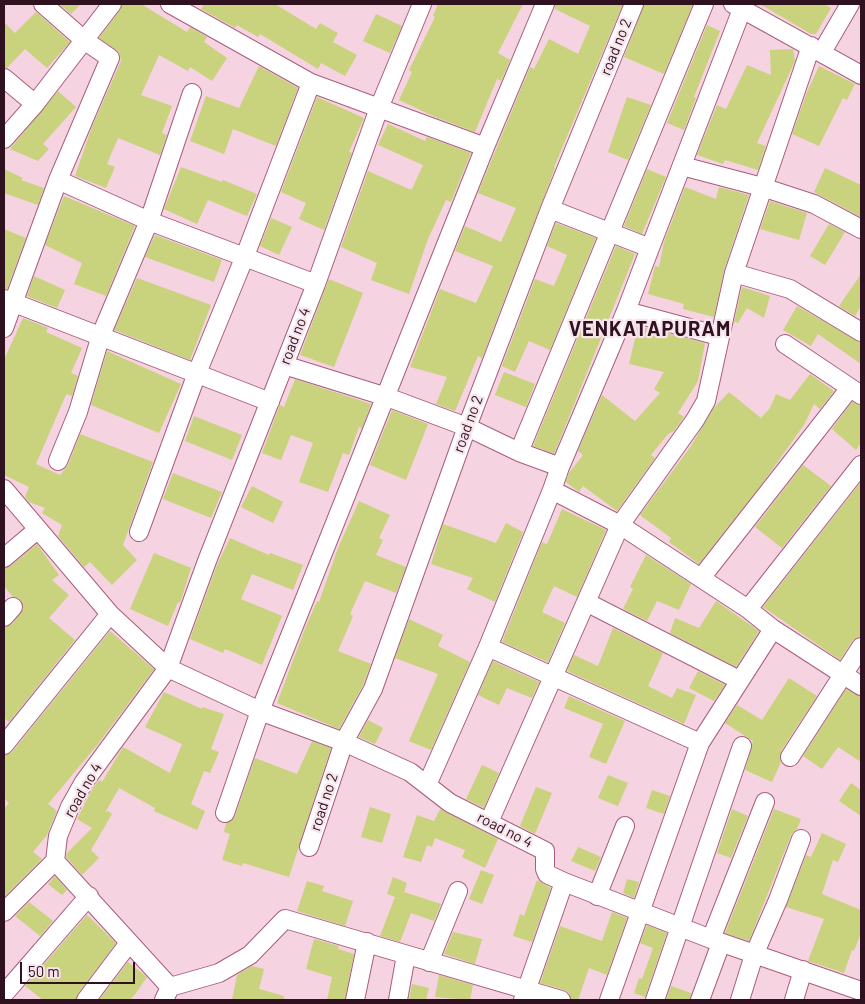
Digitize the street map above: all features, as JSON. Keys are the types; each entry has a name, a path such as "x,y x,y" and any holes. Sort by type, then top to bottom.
{"street":[{"path":"4,328 9,300 110,58 84,40 43,4"},
{"path":"4,139 35,104 112,4"},
{"path":"170,4 191,9 311,83 485,147"},
{"name":"road no 4","path":"54,861 58,836 70,807 84,782 168,668 207,561 316,284 379,108 422,4"},
{"path":"226,813 260,711 387,397 485,147 545,4"},
{"name":"road no 2","path":"309,847 344,742 373,689 467,426 550,209 634,4"},
{"path":"519,452 704,4"},
{"path":"489,822 620,525 695,420 706,401 734,273 762,187 816,49 850,4"},
{"path":"427,785 488,647 560,467 626,311 682,166 739,5 861,75"},
{"path":"4,78 35,104"},
{"path":"139,532 197,373 245,256 311,83"},
{"path":"58,462 78,412 100,335 149,221 192,92"},
{"path":"682,166 762,187 814,204 861,229"},
{"path":"58,180 149,221 316,284"},
{"path":"550,209 650,248"},
{"path":"734,273 790,289 861,332"},
{"path":"9,300 270,402"},
{"path":"626,311 719,336"},
{"path":"701,578 856,392 785,344"},
{"path":"284,365 387,397 467,426 519,452 560,467"},
{"path":"748,609 861,465"},
{"name":"road no 4","path":"4,489 110,614 168,668 260,711 344,742 410,772 450,803 545,851 544,869 547,874 564,882 640,913 861,992"},
{"path":"552,490 620,525 861,686"},
{"path":"4,558 37,530"},
{"path":"586,602 738,680"},
{"path":"7,734 110,614"},
{"path":"609,1000 700,743 738,680 773,629"},
{"path":"488,647 700,743"},
{"path":"790,757 861,647"},
{"path":"655,1000 682,927 742,746"},
{"path":"700,1000 716,941 765,802"},
{"path":"597,896 625,826"},
{"path":"740,1000 754,954 778,900 801,839"},
{"path":"4,911 54,861 89,896 129,943 167,994 219,973 250,954 285,918 367,942 525,994 562,1000"},
{"path":"525,994 564,882"},
{"path":"429,962 458,891"},
{"path":"4,994 89,896"},
{"path":"355,1000 367,942"},
{"path":"86,1000 129,943"},
{"path":"398,1000 406,955"},
{"path":"794,1000 803,970"}],"building":[{"path":"59,4 81,4 71,14"},
{"path":"122,4 141,4 187,32 190,27 207,37 204,42 227,58 212,81 190,67 188,71 159,55 141,95 172,106 162,133 167,135 160,155 118,138 107,164 115,167 106,188 75,176 92,127 121,61 119,52 99,38 120,10"},
{"path":"204,4 275,4 316,29 320,23 338,33 333,42 357,55 345,76 321,63 318,69 260,34 258,37 237,25 235,28 201,9"},
{"path":"438,4 523,4 498,53 510,60 501,81 497,79 475,132 435,117 399,100 412,72 409,70 435,17 433,16"},
{"path":"555,4 623,4 554,167 482,358 478,356 455,411 436,404 447,377 410,367 440,289 476,303 493,266 455,251 465,226 501,242 516,208 478,193 530,67 534,69 549,39 578,54 590,26 555,9"},
{"path":"644,4 693,4 664,74 624,57"},
{"path":"760,4 824,4 831,8 816,34 811,34"},
{"path":"36,12 70,42 47,68 25,49 7,68 4,68 4,22 15,33"},
{"path":"376,14 402,26 390,53 363,41"},
{"path":"707,25 720,31 694,97 696,98 684,130 667,123"},
{"path":"793,49 795,61 757,143 766,146 758,170 725,160 723,164 697,155 717,105 726,109 747,65 771,75 770,50"},
{"path":"259,66 298,88 276,146 233,129 224,154 190,141 206,96 239,108"},
{"path":"819,66 855,84 847,100 843,98 819,146 792,134 807,92"},
{"path":"58,91 76,107 43,144 49,149 38,161 10,149"},
{"path":"317,97 364,118 349,152 352,153 324,230 299,219 306,203 281,192"},
{"path":"627,97 651,105 628,160 608,152"},
{"path":"388,124 425,141 427,137 471,153 451,202 446,200 428,239 409,294 371,280 377,263 341,247 368,171 412,189 423,165 378,145"},
{"path":"181,167 222,182 223,180 257,194 247,216 208,200 197,224 164,209"},
{"path":"825,168 861,185 861,217 814,192"},
{"path":"4,169 23,178 21,180 44,188 38,205 4,193"},
{"path":"647,169 666,177 642,234 624,226"},
{"path":"685,187 716,199 719,187 749,195 724,270 714,317 683,309 684,304 648,294 655,266 659,267 664,242"},
{"path":"64,196 135,226 106,296 74,284 82,263 45,245"},
{"path":"770,201 807,213 799,240 760,229"},
{"path":"271,218 292,227 279,255 260,246"},
{"path":"556,223 596,238 550,350 529,341 515,372 502,366 535,279 554,286 567,255 547,246"},
{"path":"829,224 845,232 825,265 810,256"},
{"path":"4,229 26,238 7,289 4,289"},
{"path":"155,235 222,260 214,282 145,257"},
{"path":"616,246 635,254 554,454 533,446"},
{"path":"861,274 861,306 855,316 839,306"},
{"path":"34,276 65,290 57,308 27,296"},
{"path":"137,278 211,305 190,360 114,330"},
{"path":"329,279 363,293 334,367 300,355"},
{"path":"742,287 770,296 764,318 747,308 738,323 734,322"},
{"path":"797,306 861,343 861,364 818,334 811,346 783,330"},
{"path":"23,318 48,328 46,332 82,348 71,373 78,376 72,396 67,394 65,397 36,464 60,475 68,465 80,434 153,462 123,545 137,560 112,585 90,562 84,567 58,536 62,525 42,513 45,508 29,502 25,497 29,487 4,475 4,360"},
{"path":"638,326 705,343 698,381 678,413 684,417 674,431 668,434 651,455 655,458 617,511 583,486 579,492 566,482 569,473 583,455 578,451 602,395 635,421 660,393 654,389 664,372 629,364"},
{"path":"107,351 181,384 159,433 91,405"},
{"path":"504,372 535,384 526,407 495,395"},
{"path":"810,374 834,391 820,409 814,404 804,425 761,485 699,564 669,542 671,538 640,515 691,446 713,409 729,392 761,418 770,408 776,394 790,400"},
{"path":"295,379 371,404 362,428 359,427 349,455 343,453 328,492 299,482 313,443 291,435 281,460 262,453 279,407 280,405 284,407"},
{"path":"852,402 861,405 861,443 856,450 832,429"},
{"path":"392,410 428,424 406,480 370,465"},
{"path":"194,416 242,435 232,460 185,441"},
{"path":"803,465 831,486 782,548 755,527"},
{"path":"173,473 222,492 211,518 163,499"},
{"path":"861,482 861,636 852,641 840,660 763,607"},
{"path":"252,486 283,502 273,523 241,507"},
{"path":"359,501 390,515 379,538 383,540 376,555 406,567 396,593 365,581 350,614 353,616 338,651 371,664 363,685 339,729 277,703 306,626 317,601 319,602 338,548"},
{"path":"562,509 606,530 577,597 554,586 542,612 565,623 548,662 502,642 542,542 547,544"},
{"path":"506,523 523,532 495,602 467,589 473,578 431,564 443,524 496,543"},
{"path":"230,538 269,555 270,553 303,565 293,590 252,574 241,599 282,616 262,665 225,649 223,653 190,639 217,565"},
{"path":"37,544 59,575 52,580 69,595 49,618 75,640 9,722 4,718 4,627 12,624 23,609 20,599 13,597 4,586 4,568 11,566"},
{"path":"154,553 191,568 180,603 178,602 168,626 130,609"},
{"path":"646,555 691,584 679,610 657,601 647,621 623,609 633,589 630,587"},
{"path":"716,601 759,631 736,667 670,633 675,618 699,628"},
{"path":"409,619 443,635 438,646 470,662 431,750 409,741 438,674 395,658"},
{"path":"613,628 663,653 648,686 672,698 677,688 696,695 684,724 567,671 574,655 598,666"},
{"path":"110,631 154,669 98,744 48,804 57,811 47,835 33,852 42,859 4,897 4,809 9,803 4,798 4,755 12,752"},
{"path":"493,661 539,682 532,698 507,688 499,705 478,695"},
{"path":"698,671 725,685 714,701 689,688"},
{"path":"789,678 817,696 781,751 781,762 772,782 745,770 753,741 725,723 737,705 762,720"},
{"path":"846,689 861,697 861,762 838,747 822,769 803,756"},
{"path":"164,692 202,709 202,707 224,714 211,749 219,752 210,773 204,771 191,804 205,811 197,830 154,811 155,808 119,788 105,813 108,811 112,814 91,850 99,858 82,875 66,857 67,853 92,828 77,819 93,788 99,780 102,782 123,747 170,773 182,744 145,727"},
{"path":"569,696 625,721 606,764 589,757 603,724 564,708"},
{"path":"368,720 383,728 375,744 359,737"},
{"path":"312,741 331,748 289,877 243,863 242,866 222,860 230,834 224,832 226,823 235,816 255,758 297,774"},
{"path":"482,765 499,773 484,808 466,799"},
{"path":"608,775 628,783 618,806 598,798"},
{"path":"851,783 861,790 861,816 839,801"},
{"path":"536,787 552,793 535,834 520,826"},
{"path":"652,790 670,796 664,814 646,808"},
{"path":"370,807 391,814 382,843 361,837"},
{"path":"440,809 498,839 485,868 462,857 465,850 435,838 432,847 427,845 421,862 403,857 417,815 434,821"},
{"path":"732,809 748,816 731,858 717,853"},
{"path":"774,809 801,819 797,829 791,835 749,941 725,933"},
{"path":"822,833 846,844 838,862 833,860 822,894 861,910 861,933 854,951 852,950 844,973 808,961 824,919 786,907 806,855 811,857"},
{"path":"578,847 601,857 595,871 571,861"},
{"path":"481,870 494,875 482,904 469,899"},
{"path":"55,876 67,890 62,895 48,884"},
{"path":"393,877 407,883 404,892 441,904 434,921 411,913 400,942 380,936 395,897 387,894"},
{"path":"627,879 639,882 634,898 623,893"},
{"path":"537,880 551,888 532,942 513,936 520,914 524,916"},
{"path":"307,881 324,886 322,891 353,901 345,926 297,911"},
{"path":"29,902 53,921 40,936 15,916"},
{"path":"612,912 627,918 607,975 589,968 578,1000 571,1000 569,993 564,990 540,983 560,926 602,941"},
{"path":"87,915 116,943 78,994 76,1000 43,1000 25,986"},
{"path":"647,925 667,933 645,997 634,993 639,978 642,979 653,948 640,943"},
{"path":"453,932 482,939 475,964 444,954"},
{"path":"314,939 339,946 338,949 354,954 345,1000 327,1000 332,977 306,969"},
{"path":"128,962 147,977 136,993 130,1000 99,1000"},
{"path":"252,966 264,969 259,989 284,996 284,1000 232,1000 237,975"},
{"path":"439,975 473,985 470,1000 435,997"},
{"path":"412,984 429,988 426,1000 409,1000"},
{"path":"671,986 691,993 690,1000 666,1000"}],"district":[{"name":"VENKATAPURAM","path":"650,329"}]}
